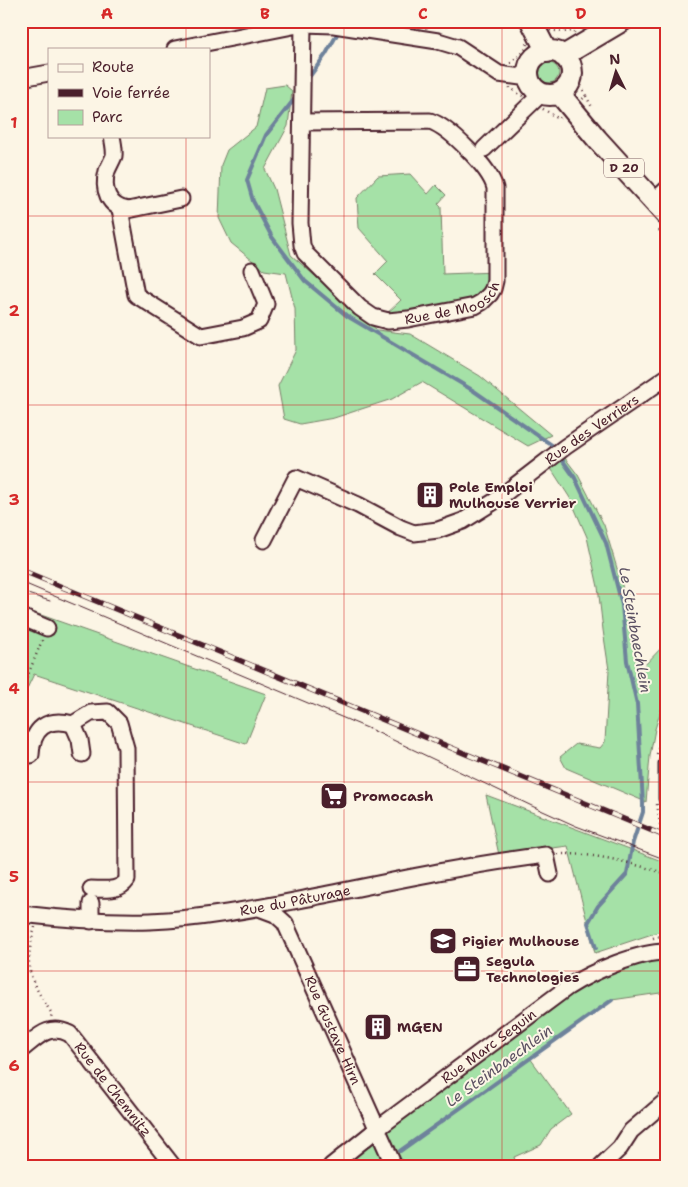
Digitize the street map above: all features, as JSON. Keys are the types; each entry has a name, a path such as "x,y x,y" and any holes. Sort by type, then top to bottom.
{"main road":[{"path":"545,41 580,45 622,21"},
{"path":"545,41 569,64 572,74 569,84 551,99 531,85 528,78 528,69 545,41"},
{"name":"D 20","path":"551,99 597,139 663,202"}],"street":[{"path":"180,48 301,23 334,25 448,43 495,72 508,76 528,78"},
{"name":"Rue de Moosch","path":"301,23 302,122 300,183 302,245 305,253 360,308 380,320 396,321 475,306 486,298 493,289 495,282 495,188 490,174 476,158 442,126 430,121 302,122"},
{"path":"21,78 48,73"},
{"path":"484,150 551,99"},
{"path":"112,138 114,154 105,184 107,194 113,204 120,209 128,210 181,199"},
{"path":"120,209 136,295 201,336 243,328 259,321 266,304 252,270"},
{"name":"Rue des Verriers","path":"264,540 296,478 358,505 414,533 438,530 463,521 495,501 565,447 667,377"},
{"path":"21,618 47,628"},
{"path":"31,755 35,736 47,723 61,721 73,724 91,713 108,712 119,723 126,748 127,880 123,885 91,896 91,921"},
{"path":"73,724 80,740 82,754"},
{"path":"664,800 667,763"},
{"path":"546,854 550,874"},
{"name":"Rue du Pâturage","path":"21,914 91,921 159,920 192,917 259,908 504,860 546,854"},
{"path":"259,908 275,914 285,922 288,912 298,900"},
{"name":"Rue Gustave Hirn","path":"285,922 394,1166"},
{"name":"Rue Marc Seguin","path":"331,1166 377,1129 568,987 585,976 617,963 664,949"},
{"name":"Rue de Chemnitz","path":"48,1030 60,1029 70,1034 173,1166"},
{"path":"21,1050 48,1030"},
{"path":"601,1166 620,1148 631,1131 667,1100"}],"path":[{"path":"550,30 573,31 580,45 586,54 579,60 578,74 579,82 586,96 551,99 510,88 508,76 511,63 523,53 527,44 545,41 550,30"},
{"path":"551,99 559,119 551,99"},
{"path":"21,692 47,628"},
{"path":"664,800 661,830 667,853"},
{"path":"546,854 601,856 637,864 667,874"},
{"path":"38,916 30,946 29,972 33,984 52,1014 48,1030"},
{"path":"667,933 667,938"}],"green space":[{"path":"545,63 553,63 559,69 559,77 553,83 545,83 539,77 539,69"},
{"path":"285,85 292,91 288,126 265,169 274,189 291,255 377,330 410,334 480,376 551,435 528,446 422,382 392,399 334,418 300,424 284,419 278,386 296,350 295,309 286,273 264,270 231,243 219,218 221,165 227,150 256,127 265,88"},
{"path":"410,174 428,194 436,185 446,195 438,204 441,207 443,274 496,272 486,298 380,320 401,300 375,274 388,261 359,228 357,198 378,176"},
{"path":"565,458 578,475 604,525 622,585 638,672 667,642 667,691 655,729 650,756 646,802 566,768 560,757 576,744 600,748 605,742 609,670 598,587 587,537 570,498 550,467"},
{"path":"21,608 266,694 246,744 34,674 21,701"},
{"path":"486,795 667,863 667,929 595,953 568,846 499,855"},
{"path":"667,952 667,992 612,1000 530,1058 571,1114 551,1129 541,1145 514,1157 517,1166 485,1166 483,1163 477,1166 394,1166 390,1156 372,1166 331,1166 568,987"}],"waterway":[{"name":"Le Steinbaechlein","path":"310,76 326,54 340,29"},
{"name":"Le Steinbaechlein","path":"296,97 266,135 247,180 253,201 272,237 305,281 347,316 474,391 553,446"},
{"name":"Le Steinbaechlein","path":"563,461 575,478 606,543 622,605 627,661 637,704 643,812 633,842 627,874 598,906 588,923 596,948"},
{"name":"Le Steinbaechlein","path":"400,1151 612,1000"}],"tram line":[{"path":"21,582 372,730 576,826 667,860"},
{"path":"21,592 50,601"}],"railway":[{"path":"21,570 667,837"}],"place":[{"name":"Pole Emploi Mulhouse Verrier","path":"430,495"},
{"name":"Promocash","path":"334,796"},
{"name":"Pigier Mulhouse","path":"443,941"},
{"name":"Segula Technologies","path":"467,969"},
{"name":"MGEN","path":"378,1027"}]}
